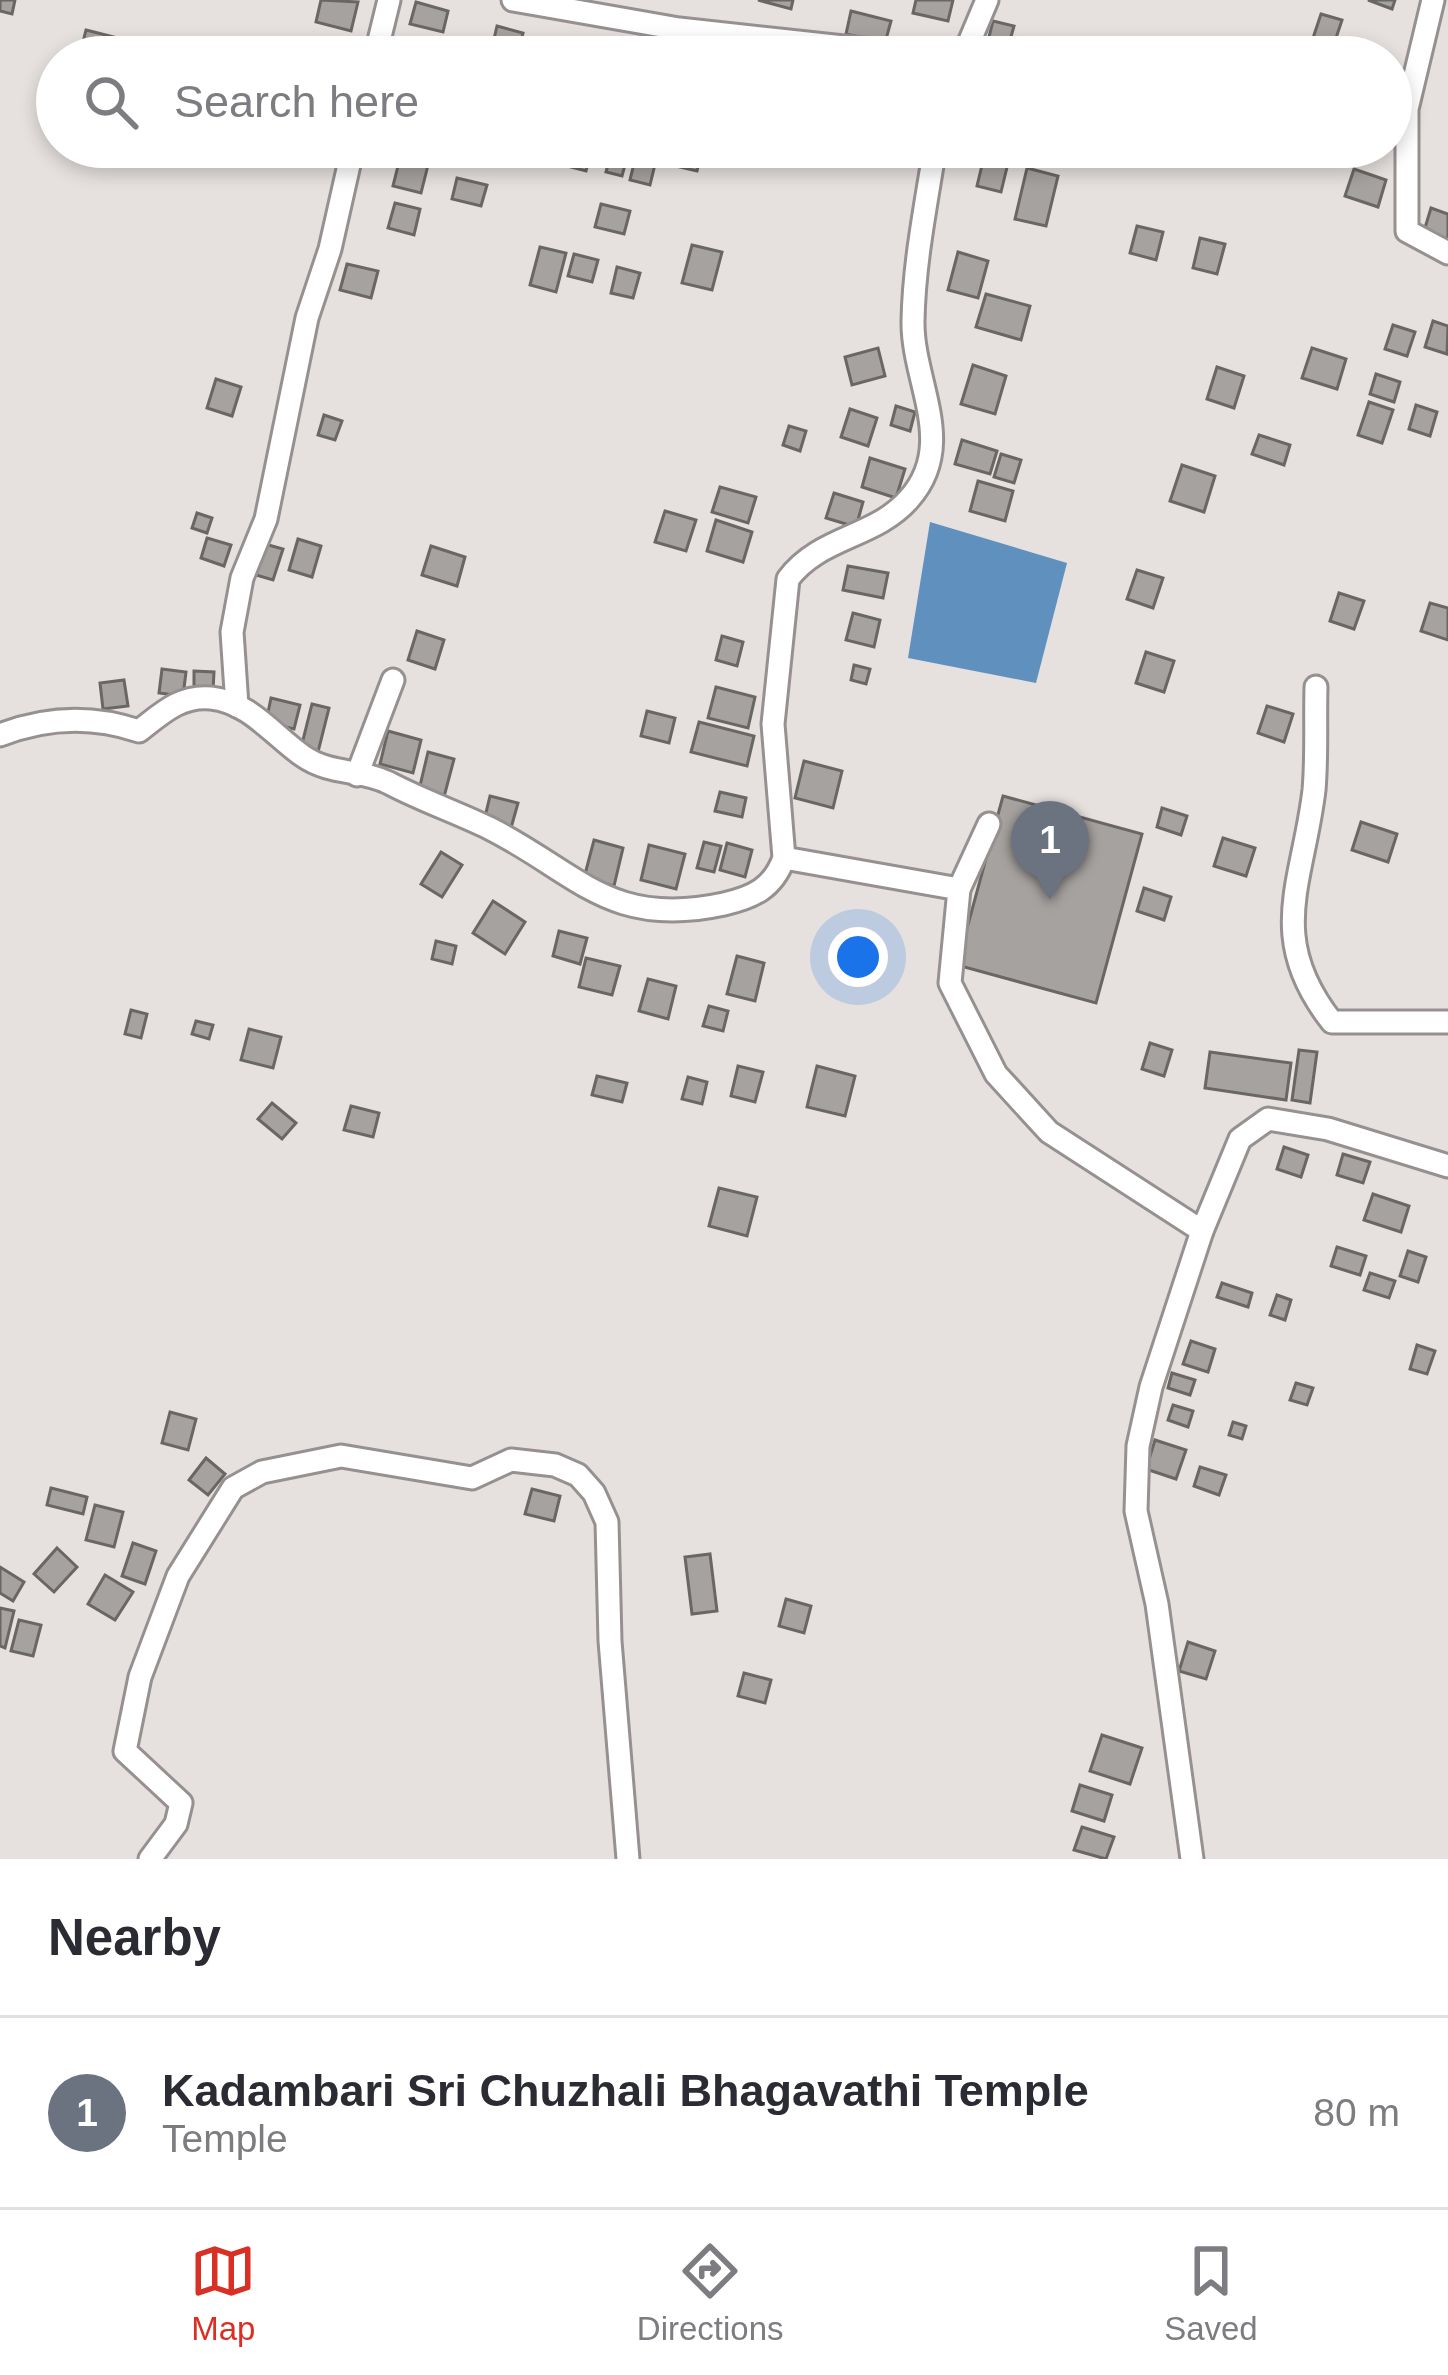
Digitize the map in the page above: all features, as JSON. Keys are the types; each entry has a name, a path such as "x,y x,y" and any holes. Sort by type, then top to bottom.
{"street":[{"path":"380,36 389,0"},
{"path":"513,0 743,36"},
{"path":"972,36 987,0"},
{"path":"1412,88 1433,0"},
{"path":"237,706 232,632 242,578 266,519 277,448 348,168"},
{"path":"0,735 28,724 74,719 111,722 139,731 180,700 212,698 237,706 303,757 382,779 487,827 564,878 613,902 704,908 753,898 777,878 784,858 772,724 788,579 800,562 827,543 883,523 913,496 928,460 934,426 912,326 932,168"},
{"path":"1407,168 1408,231 1448,253"},
{"path":"358,776 393,680"},
{"path":"1316,687 1314,789 1289,922 1313,998 1332,1022 1448,1022"},
{"path":"989,824 959,889 950,983 996,1074 1048,1132 1202,1231"},
{"path":"784,858 959,889"},
{"path":"1192,1859 1157,1604 1136,1510 1138,1446 1150,1387 1202,1231 1240,1139 1268,1119 1328,1129 1448,1166"},
{"path":"150,1859 176,1824 181,1803 125,1751 140,1677 178,1576 233,1488 262,1472 341,1456 472,1478 511,1460 529,1460 578,1475 594,1493 607,1522 628,1859"}],"water":[{"path":"930,522 1067,563 1036,683 908,658"}],"building":[{"path":"0,0 15,0 12,14 0,11"},
{"path":"321,0 358,2 351,31 316,22"},
{"path":"758,0 793,0 791,9"},
{"path":"916,0 953,0 948,21 913,13"},
{"path":"1368,0 1395,0 1392,9"},
{"path":"416,2 448,11 443,32 410,24"},
{"path":"851,11 891,21 887,36 846,34"},
{"path":"1321,14 1342,20 1337,36 1314,36"},
{"path":"993,21 1014,26 1011,36 989,36"},
{"path":"497,26 523,33 522,36 495,36"},
{"path":"398,168 427,168 421,193 393,186"},
{"path":"607,168 624,168 622,176 606,172"},
{"path":"633,168 654,168 650,185 630,180"},
{"path":"981,168 1007,168 1001,192 977,186"},
{"path":"1027,168 1058,176 1046,226 1015,219"},
{"path":"1354,169 1386,180 1378,207 1345,196"},
{"path":"457,178 487,185 481,206 452,199"},
{"path":"395,203 420,209 414,235 388,228"},
{"path":"601,204 630,211 624,234 595,227"},
{"path":"1431,208 1448,214 1448,239 1424,231"},
{"path":"1137,226 1163,232 1156,260 1130,253"},
{"path":"1200,238 1225,244 1217,274 1193,268"},
{"path":"692,245 722,252 712,290 682,283"},
{"path":"540,247 566,253 556,292 530,285"},
{"path":"958,252 988,261 978,298 948,290"},
{"path":"574,254 598,260 592,282 568,276"},
{"path":"347,264 378,271 371,298 340,290"},
{"path":"617,267 640,273 633,298 611,293"},
{"path":"986,294 1030,306 1021,340 976,327"},
{"path":"1433,321 1448,326 1447,354 1425,347"},
{"path":"1393,325 1415,332 1407,356 1385,349"},
{"path":"878,348 885,376 852,385 845,357"},
{"path":"1312,348 1346,359 1337,389 1302,378"},
{"path":"973,365 1006,376 995,414 961,404"},
{"path":"1217,367 1244,376 1234,408 1207,399"},
{"path":"1376,374 1400,382 1394,402 1370,394"},
{"path":"216,379 241,387 232,416 207,408"},
{"path":"1369,402 1393,410 1382,443 1358,435"},
{"path":"1416,405 1437,412 1430,436 1409,429"},
{"path":"896,406 915,412 910,431 891,425"},
{"path":"850,409 877,418 868,446 841,437"},
{"path":"324,415 342,421 335,440 318,435"},
{"path":"789,426 806,431 800,451 783,445"},
{"path":"1259,435 1290,445 1284,465 1252,454"},
{"path":"962,440 997,451 990,474 955,464"},
{"path":"1001,454 1021,460 1014,483 994,477"},
{"path":"870,458 905,469 896,498 862,487"},
{"path":"1182,465 1215,476 1204,512 1170,501"},
{"path":"978,481 1013,491 1005,521 970,511"},
{"path":"720,487 756,497 748,523 712,512"},
{"path":"834,493 863,502 856,527 826,518"},
{"path":"665,511 696,520 686,551 655,542"},
{"path":"197,513 212,518 207,533 192,528"},
{"path":"716,520 752,532 743,562 707,551"},
{"path":"207,538 231,545 224,566 201,558"},
{"path":"298,539 321,546 312,577 289,570"},
{"path":"265,544 283,549 273,580 256,575"},
{"path":"431,546 465,557 457,586 422,575"},
{"path":"848,566 888,573 883,598 843,590"},
{"path":"1137,570 1163,578 1153,608 1127,599"},
{"path":"1339,593 1364,601 1354,629 1330,621"},
{"path":"1430,603 1448,608 1448,640 1421,631"},
{"path":"853,613 880,620 874,647 846,640"},
{"path":"417,631 444,640 435,669 408,660"},
{"path":"722,636 743,642 737,666 716,660"},
{"path":"1146,652 1174,661 1164,692 1136,683"},
{"path":"854,665 870,669 866,684 851,680"},
{"path":"162,669 186,672 183,696 159,693"},
{"path":"194,671 214,672 213,691 194,690"},
{"path":"124,680 128,706 103,709 100,683"},
{"path":"716,687 755,697 748,728 708,718"},
{"path":"271,698 300,705 294,729 266,722"},
{"path":"312,704 329,708 318,752 301,748"},
{"path":"1267,706 1293,714 1284,742 1258,733"},
{"path":"647,711 675,718 669,743 641,736"},
{"path":"699,722 754,736 747,766 691,752"},
{"path":"388,731 421,740 413,773 380,764"},
{"path":"428,752 454,759 444,797 419,790"},
{"path":"804,761 842,771 833,808 795,798"},
{"path":"720,792 746,798 742,817 715,811"},
{"path":"490,796 518,803 511,828 484,821"},
{"path":"1003,796 1142,834 1096,1003 957,965"},
{"path":"1162,808 1187,816 1181,835 1157,827"},
{"path":"1361,822 1397,834 1388,862 1352,850"},
{"path":"1223,838 1255,848 1246,876 1214,866"},
{"path":"594,840 623,848 614,886 584,878"},
{"path":"704,842 721,846 714,872 697,868"},
{"path":"727,843 752,850 745,877 720,870"},
{"path":"649,845 685,854 676,889 641,880"},
{"path":"441,852 462,865 442,897 421,884"},
{"path":"1144,888 1171,897 1164,920 1137,911"},
{"path":"493,901 525,922 505,954 473,933"},
{"path":"559,931 587,938 580,964 553,956"},
{"path":"436,941 456,946 452,964 432,959"},
{"path":"737,956 764,963 755,1001 727,994"},
{"path":"586,958 620,966 612,995 579,987"},
{"path":"648,979 676,986 668,1019 639,1011"},
{"path":"709,1006 728,1011 723,1031 703,1026"},
{"path":"131,1010 147,1014 141,1038 125,1034"},
{"path":"196,1021 213,1025 209,1039 192,1034"},
{"path":"249,1029 281,1037 273,1068 241,1060"},
{"path":"1150,1043 1172,1050 1164,1076 1142,1069"},
{"path":"1299,1050 1317,1052 1310,1103 1292,1100"},
{"path":"1210,1052 1291,1063 1286,1100 1205,1088"},
{"path":"738,1066 763,1072 755,1102 731,1096"},
{"path":"817,1066 855,1076 845,1116 807,1107"},
{"path":"597,1076 627,1083 622,1102 592,1095"},
{"path":"688,1077 707,1082 702,1104 682,1099"},
{"path":"272,1103 296,1123 282,1139 258,1119"},
{"path":"351,1106 379,1113 373,1137 344,1130"},
{"path":"1284,1147 1308,1155 1301,1177 1277,1169"},
{"path":"1343,1154 1370,1162 1363,1183 1337,1175"},
{"path":"719,1188 757,1197 747,1236 709,1226"},
{"path":"1373,1194 1409,1206 1401,1232 1364,1220"},
{"path":"1337,1247 1366,1256 1360,1275 1331,1266"},
{"path":"1408,1251 1426,1257 1418,1282 1400,1276"},
{"path":"1370,1273 1395,1281 1389,1298 1364,1290"},
{"path":"1222,1283 1252,1293 1248,1307 1217,1297"},
{"path":"1277,1295 1291,1300 1285,1320 1270,1315"},
{"path":"1191,1341 1215,1349 1208,1372 1183,1364"},
{"path":"1417,1345 1435,1351 1427,1374 1410,1369"},
{"path":"1172,1373 1195,1380 1190,1395 1168,1388"},
{"path":"1296,1383 1313,1388 1307,1405 1290,1400"},
{"path":"1173,1405 1193,1411 1188,1427 1168,1420"},
{"path":"170,1412 196,1419 188,1450 162,1443"},
{"path":"1233,1422 1246,1426 1242,1439 1229,1435"},
{"path":"1155,1440 1186,1450 1176,1479 1146,1469"},
{"path":"206,1458 225,1474 208,1495 189,1480"},
{"path":"1200,1467 1226,1475 1219,1495 1194,1486"},
{"path":"51,1488 87,1497 83,1514 47,1505"},
{"path":"532,1489 560,1496 554,1521 525,1514"},
{"path":"95,1505 123,1512 114,1547 86,1540"},
{"path":"133,1543 156,1551 145,1584 122,1576"},
{"path":"57,1548 77,1567 54,1592 34,1574"},
{"path":"710,1554 717,1611 692,1614 685,1557"},
{"path":"0,1567 24,1582 13,1601 0,1593"},
{"path":"105,1575 133,1592 115,1620 88,1604"},
{"path":"786,1599 811,1606 804,1633 779,1626"},
{"path":"0,1608 14,1611 5,1648 0,1646"},
{"path":"19,1620 41,1625 33,1656 11,1651"},
{"path":"1188,1642 1215,1651 1206,1679 1179,1671"},
{"path":"744,1673 771,1680 765,1703 738,1696"},
{"path":"1102,1735 1142,1748 1130,1784 1090,1771"},
{"path":"1080,1785 1112,1795 1104,1821 1072,1811"},
{"path":"1082,1827 1114,1837 1106,1859 1074,1850"}],"place":[{"name":"Kadambari Sri Chuzhali Bhagavathi Temple","path":"1050,900"}]}
